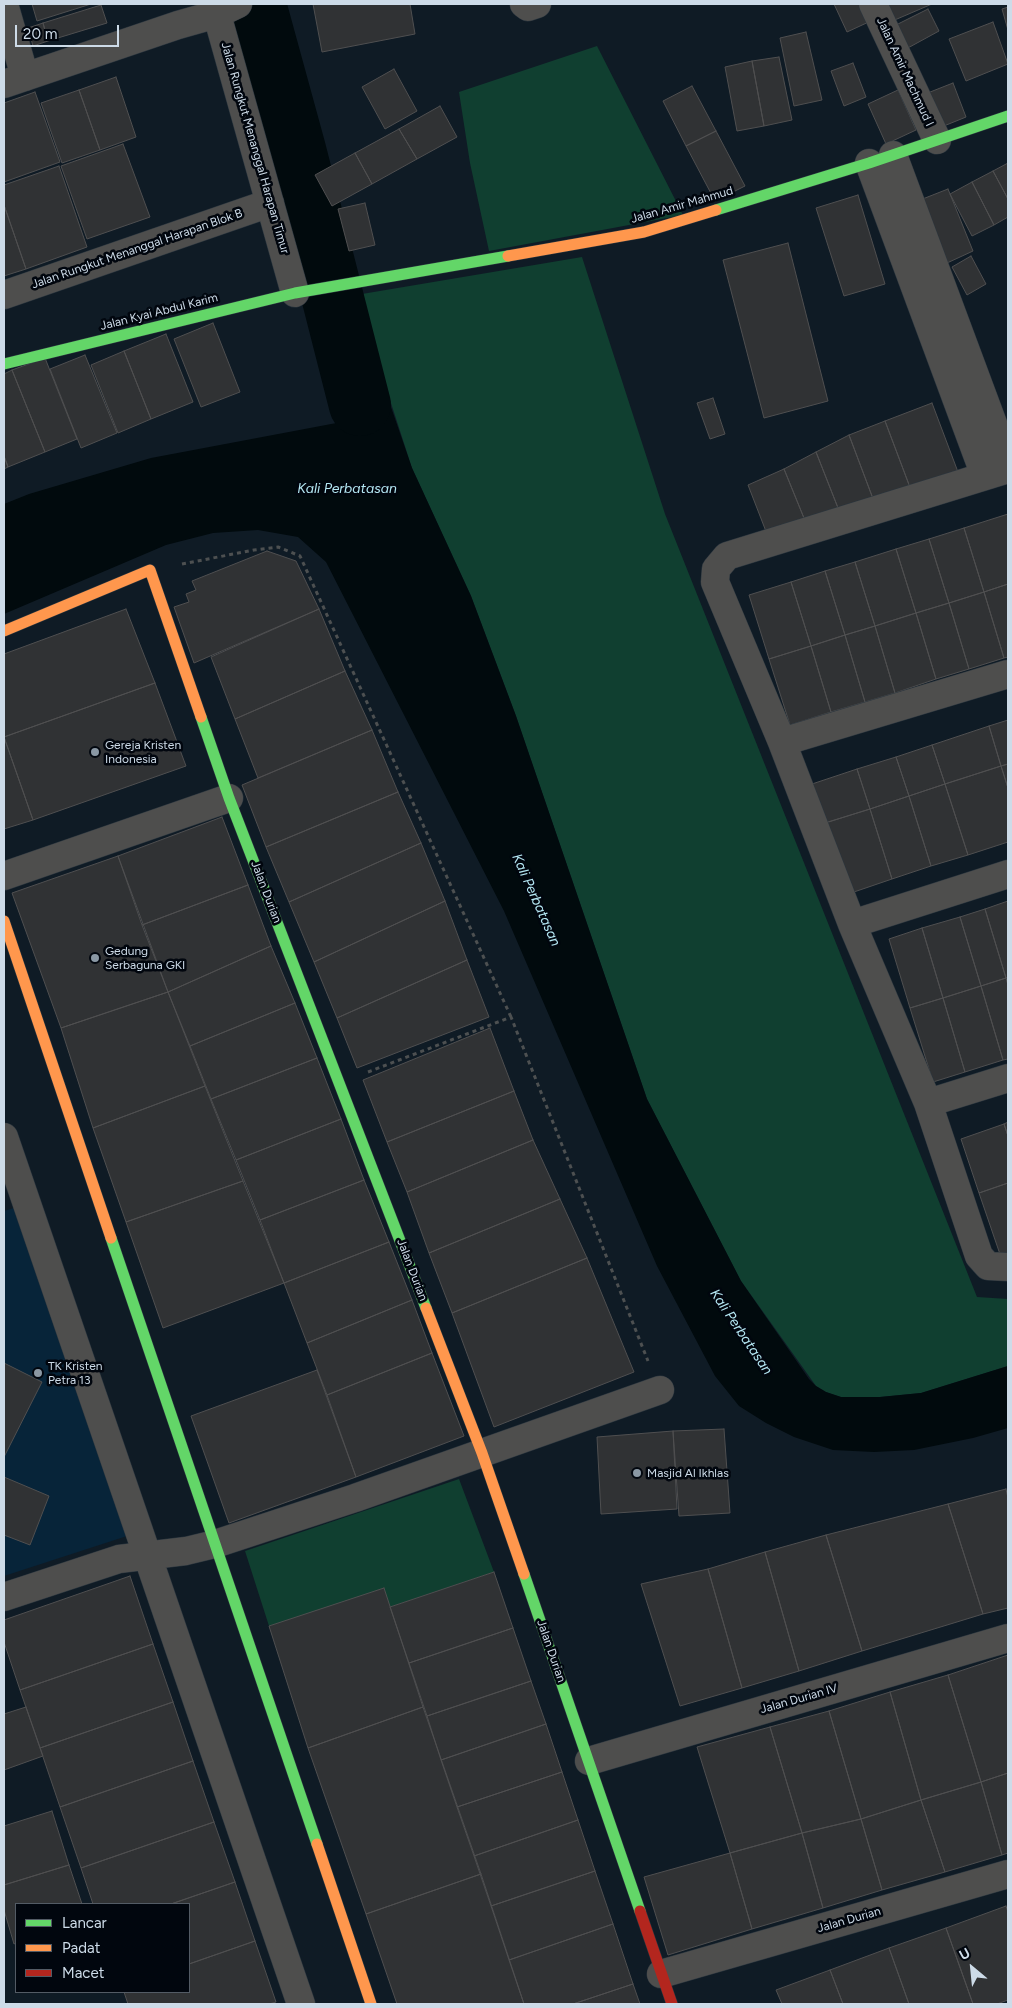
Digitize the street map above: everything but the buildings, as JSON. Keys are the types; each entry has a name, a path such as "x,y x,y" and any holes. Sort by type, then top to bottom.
{"street":[{"path":"4,4 14,80 178,25 227,6"},
{"path":"524,4 528,7 537,4"},
{"name":"Jalan Amir Machmud I","path":"873,4 937,140"},
{"name":"Jalan Rungkut Menanggal Harapan Timur","path":"227,6 270,203 308,290"},
{"name":"Jalan Amir Mahmud","path":"308,290 644,232 881,159 1008,116"},
{"path":"881,159 1001,470 727,556 716,570 715,582 782,742 852,924 928,1103 979,1256 988,1266 1008,1267"},
{"name":"Jalan Rungkut Menanggal Harapan Blok B","path":"4,295 270,203"},
{"name":"Jalan Kyai Abdul Karim","path":"4,364 308,290"},
{"name":"Jalan Durian","path":"4,631 150,570 229,798 482,1453 672,2004"},
{"path":"782,742 1008,674"},
{"path":"4,876 229,798"},
{"path":"852,924 1008,874"},
{"path":"4,921 371,2004"},
{"path":"928,1103 1008,1078"},
{"path":"4,1137 9,1169 147,1555 301,2004"},
{"path":"4,1596 119,1559 186,1551 215,1544 355,1498 660,1390"},
{"name":"Jalan Durian IV","path":"589,1761 1008,1638"},
{"name":"Jalan Durian","path":"661,1974 1008,1874"}],"path":[{"path":"176,565 278,547 300,556 510,1015 660,1390"},
{"path":"340,1082 510,1015"}],"shaded area":[{"name":"TK Kristen Petra 13","path":"17,1207 127,1536 4,1576 4,1211"}],"green space":[{"path":"597,46 683,215 489,251 470,163 459,92"},
{"path":"582,257 665,514 977,1297 1008,1299 1008,1366 921,1393 880,1397 841,1397 816,1386 741,1281 647,1099 516,716 471,596 412,468 356,295"},
{"path":"459,1479 494,1572 390,1607 269,1626 245,1551"}],"water":[{"name":"Kali Perbatasan","path":"360,317 412,468 471,596 516,716 647,1099 741,1281 809,1379 826,1392 841,1397 880,1397 921,1393 1008,1366 1008,1428 973,1438 914,1450 874,1452 833,1450 794,1437 766,1423 739,1406 715,1376 657,1266 504,911 326,562 298,537 258,530 213,533 166,545 4,614 4,504 29,494 151,458 363,418 337,323"}],"waterway":[{"path":"255,4 295,150 360,405"}],"traffic: fast":[{"path":"716,210 869,163 1008,116"},
{"path":"4,364 295,293 508,256"},
{"path":"201,717 229,798 426,1308"},
{"path":"111,1238 317,1844"},
{"path":"524,1574 640,1911"}],"traffic: slow":[{"path":"508,256 644,232 716,210"},
{"path":"4,631 150,570 201,717"},
{"path":"4,921 111,1238"},
{"path":"426,1308 482,1453 524,1574"},
{"path":"317,1844 371,2004"}],"traffic: jam":[{"path":"640,1911 672,2004"}],"place":[{"name":"Gereja Kristen Indonesia","path":"95,752"},
{"name":"Gedung Serbaguna GKI","path":"95,958"},
{"name":"TK Kristen Petra 13","path":"38,1373"},
{"name":"Masjid Al Ikhlas","path":"637,1473"}]}
